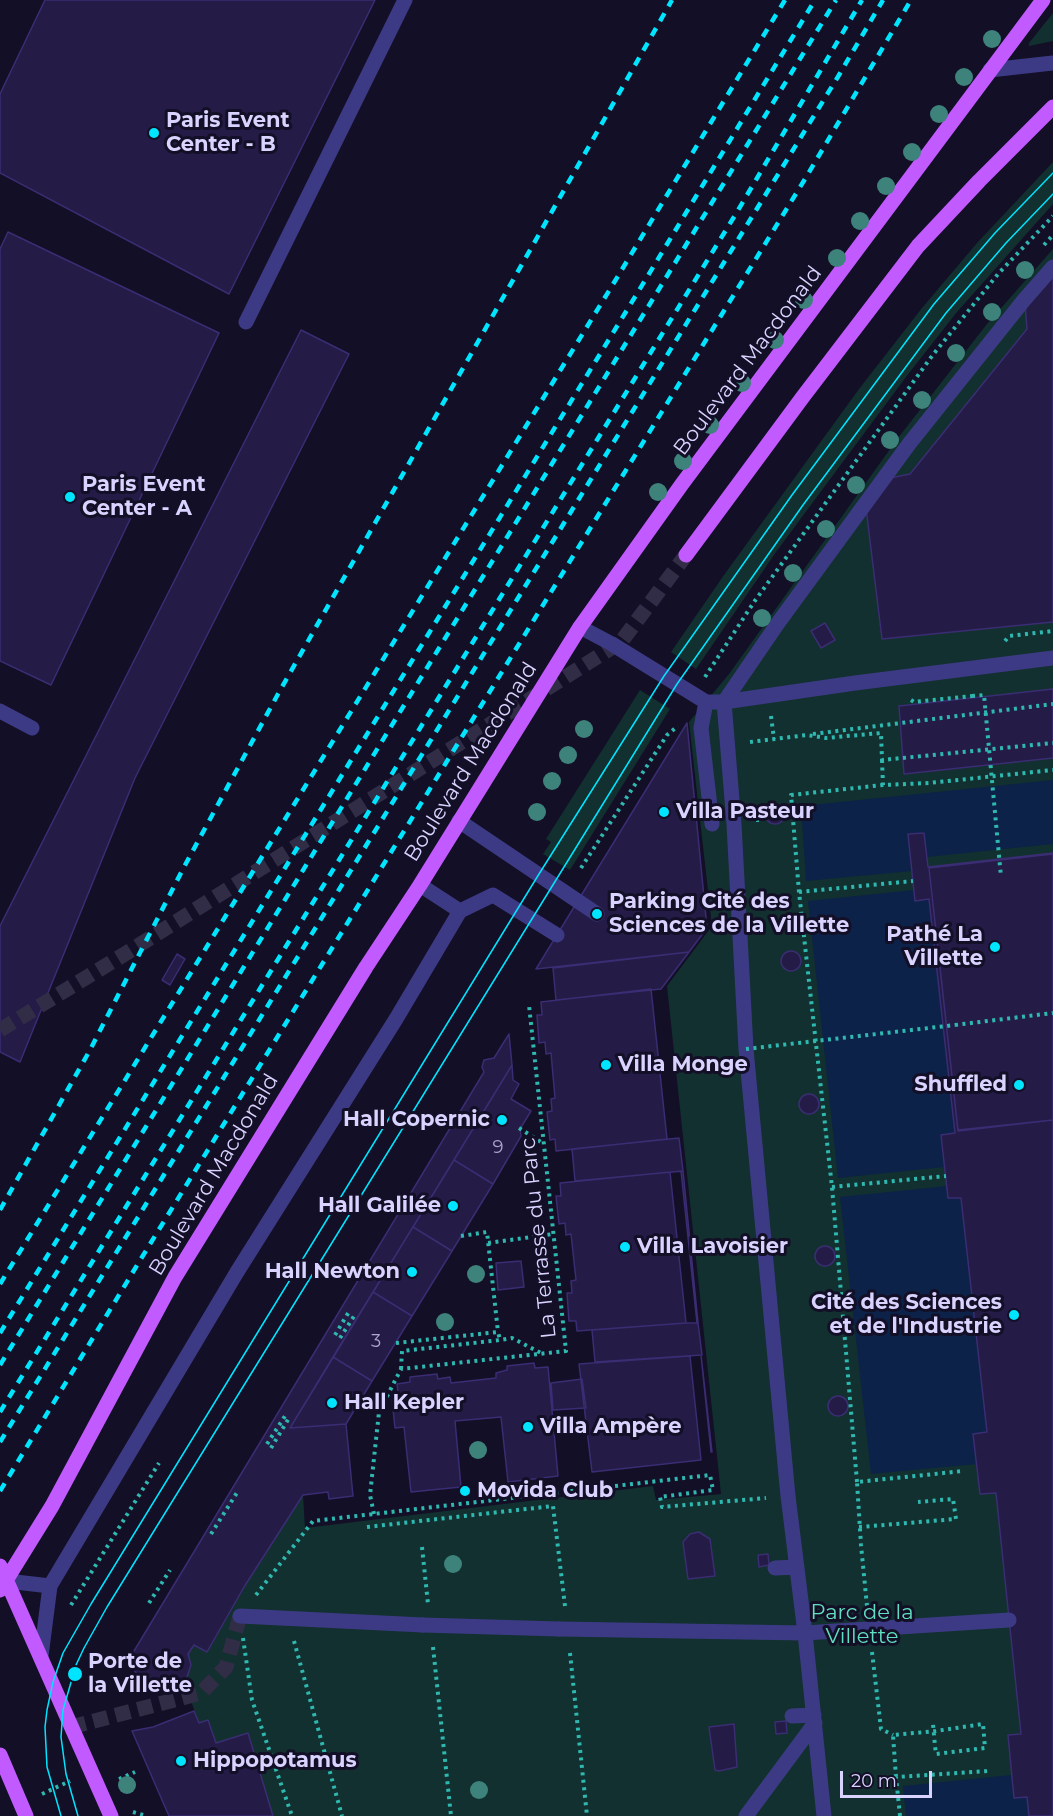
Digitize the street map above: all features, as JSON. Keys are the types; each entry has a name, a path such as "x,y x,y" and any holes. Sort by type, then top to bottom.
{"main road":[{"name":"Boulevard Macdonald","path":"2,1579 52,1506 175,1277 366,967 420,885 580,627 682,484 1043,0"},
{"path":"686,555 918,246 1053,107"},
{"path":"2,1579 41,1656 111,1816"},
{"path":"0,1755 23,1810"}],"street":[{"path":"246,322 405,0"},
{"path":"990,70 1053,63"},
{"path":"824,1816 788,1496 746,1049 734,824 724,702 778,623 909,444 1053,267"},
{"path":"580,627 612,644 700,699 724,702 1053,658"},
{"path":"700,699 700,728 712,824"},
{"path":"0,711 32,728"},
{"path":"459,821 597,914"},
{"path":"420,885 460,911"},
{"path":"41,1656 50,1586 237,1272 373,1057 460,911 493,895 557,935"},
{"path":"775,1568 796,1567"},
{"path":"2,1579 50,1586"},
{"path":"240,1616 423,1625 805,1633 1009,1620"},
{"path":"792,1716 814,1719"},
{"path":"746,1816 814,1719"}],"path":[{"path":"700,699 760,592 932,356 998,274 1053,216"},
{"path":"1027,634 1053,631"},
{"path":"914,702 984,695 1001,877"},
{"path":"751,753 749,742 1053,704"},
{"path":"770,711 774,739"},
{"path":"581,868 667,735 684,720"},
{"path":"807,735 826,738 881,733 883,785"},
{"path":"882,759 1053,743"},
{"path":"865,1587 832,1187 799,892 791,795 1053,770"},
{"path":"734,824 760,820 757,797"},
{"path":"799,892 913,881"},
{"name":"La Terrasse du Parc","path":"401,1369 566,1351 529,1005"},
{"path":"746,1049 1053,1013"},
{"path":"519,1128 544,1144"},
{"path":"832,1187 946,1176"},
{"path":"461,1236 487,1232 500,1340"},
{"path":"488,1243 553,1234"},
{"path":"335,1335 350,1310"},
{"path":"340,1338 356,1313"},
{"path":"396,1343 498,1332"},
{"path":"374,1514 370,1495 379,1412 401,1369 402,1351 512,1338 542,1354"},
{"path":"269,1446 287,1417"},
{"path":"65,1615 159,1463"},
{"path":"857,1482 963,1471"},
{"path":"292,1816 252,1700 240,1616 313,1521 710,1475 712,1490 660,1497 662,1507 788,1496"},
{"path":"211,1534 238,1491"},
{"path":"859,1527 956,1519 953,1499 918,1502"},
{"path":"368,1527 389,1524"},
{"path":"422,1547 428,1606"},
{"path":"149,1604 170,1570"},
{"path":"287,1617 342,1816"},
{"path":"432,1641 451,1816"},
{"path":"876,1683 881,1730 893,1735 926,1732 936,1731 983,1724 985,1748 936,1754 935,1746 934,1735 933,1724"},
{"path":"893,1735 900,1816"},
{"path":"896,1777 989,1771"},
{"path":"23,1810 91,1772"},
{"path":"115,1781 135,1772"}],"green space":[{"path":"1053,13 1053,41 1029,46 1029,43"},
{"path":"1053,162 1053,204 957,312 906,377 776,552 696,669 671,652 859,389 922,308 977,243"},
{"name":"Parc de la Villette","path":"1053,249 1053,1816 273,1816 248,1733 216,1743 208,1720 199,1723 184,1682 190,1665 188,1654 194,1645 207,1652 244,1587 303,1495 305,1528 653,1486 656,1500 721,1494 667,986 712,926 689,722 729,674 898,438 987,324"},
{"path":"640,690 670,709 570,870 543,854 551,842 546,839"}],"water":[{"path":"1053,780 1053,844 927,857 924,833 908,834 912,871 806,881 801,806"},
{"path":"914,890 929,899 955,1133 945,1167 838,1178 808,901"},
{"path":"947,1186 948,1198 961,1198 987,1432 974,1434 977,1464 871,1474 840,1197"},
{"path":"1011,1775 1014,1798 1027,1797 1029,1816 906,1816 903,1786"}],"building":[{"name":"Paris Event Center - B","path":"45,0 375,0 229,294 0,173 0,94"},
{"name":"Paris Event Center - A","path":"8,232 219,333 51,685 0,661 0,249"},
{"path":"1053,273 1053,622 882,639 866,508 890,478 910,474 1027,329 1025,303"},
{"path":"301,330 349,354 135,778 20,1062 0,1052 0,926"},
{"path":"825,623 835,640 821,648 811,631"},
{"path":"1053,689 1053,758 904,774 899,706"},
{"name":"Villa Pasteur","path":"687,723 707,928 689,952 536,969"},
{"path":"775,804 782,807 785,814 782,821 775,824 768,821 765,814 768,807"},
{"name":"Cité des Sciences et de l'Industrie","path":"924,833 928,867 1053,853 1053,1816 1029,1816 1027,1797 1014,1798 1008,1735 1021,1734 996,1493 980,1494 973,1434 987,1432 961,1198 948,1198 941,1135 955,1133 929,899 915,901 908,834"},
{"name":"Pathé La Villette","path":"1053,854 1053,1120 958,1131 929,868"},
{"name":"Pathé La Villette","path":"1053,854 1053,1120 958,1130 929,868"},
{"path":"791,951 798,954 801,961 798,968 791,971 784,968 781,961 784,954"},
{"path":"689,952 661,989 556,1000 553,968"},
{"path":"177,954 185,959 170,985 162,980"},
{"name":"Villa Monge","path":"651,989 667,1139 556,1151 555,1139 550,1140 547,1112 552,1111 551,1099 555,1098 551,1053 546,1054 545,1042 539,1043 537,1015 542,1015 541,1002"},
{"path":"509,1034 512,1065 290,1428 346,1424 353,1496 329,1499 328,1492 303,1495 244,1587 207,1652 194,1645 188,1654 191,1665 184,1682 174,1690 158,1692 146,1686 134,1670 131,1656 484,1072 482,1067 484,1060 494,1058"},
{"name":"Hall Copernic","path":"512,1065 513,1080 519,1084 511,1099 531,1111 520,1129 521,1136 493,1184 454,1160"},
{"path":"809,1094 816,1097 819,1104 816,1111 809,1114 802,1111 799,1104 802,1097"},
{"path":"679,1138 683,1171 575,1181 572,1149"},
{"name":"Hall Galilée","path":"454,1160 493,1184 452,1251 413,1227"},
{"path":"681,1171 683,1171 698,1323 697,1323"},
{"name":"Villa Lavoisier","path":"670,1172 686,1323 577,1331 576,1321 569,1321 567,1293 572,1293 571,1281 576,1280 571,1234 566,1235 565,1223 559,1224 556,1196 561,1196 560,1183"},
{"name":"Hall Newton","path":"413,1227 452,1251 412,1316 373,1292"},
{"path":"825,1246 832,1249 835,1256 832,1263 825,1266 818,1263 815,1256 818,1249"},
{"path":"521,1261 524,1287 498,1290 496,1263"},
{"path":"373,1292 412,1316 372,1381 333,1357"},
{"path":"698,1323 702,1355 595,1362 592,1330"},
{"path":"701,1355 712,1452 711,1452"},
{"path":"690,1356 701,1460 592,1472 579,1364"},
{"name":"Hall Kepler","path":"333,1357 372,1381 346,1424 290,1428"},
{"name":"Villa Ampère","path":"534,1363 535,1368 548,1367 558,1476 508,1482 501,1417 455,1421 461,1487 411,1492 404,1427 395,1428 392,1400 399,1400 397,1384 410,1382 410,1377 437,1374 438,1379 450,1377 451,1383 496,1378 496,1373 507,1370 507,1366"},
{"path":"582,1379 586,1408 553,1410 551,1383"},
{"path":"838,1396 845,1399 848,1406 845,1413 838,1416 831,1413 828,1406 831,1399"},
{"path":"699,1532 710,1539 715,1576 688,1579 683,1542 690,1534"},
{"path":"768,1554 769,1565 759,1567 758,1555"},
{"path":"194,1711 199,1723 208,1720 216,1743 248,1733 273,1816 169,1816 132,1731 153,1727"},
{"path":"786,1721 787,1733 776,1734 775,1722"},
{"path":"734,1724 737,1767 715,1770 709,1727"}],"tunnel":[{"path":"0,1030 621,642 686,555"},
{"path":"71,1727 201,1693 226,1667 240,1616"}],"tram line":[{"path":"61,1816 47,1767 45,1727 47,1710 63,1653 91,1604 539,874 664,676 792,495 934,304 995,233 1053,173"},
{"path":"78,1816 66,1774 61,1737 63,1710 76,1665 107,1607 677,684 803,505 946,313 1006,243 1053,194"}],"railway":[{"path":"0,1210 90,1050 184,867 278,694 672,0"},
{"path":"0,1284 785,0"},
{"path":"0,1333 815,0"},
{"path":"0,1365 836,0"},
{"path":"0,1412 737,212 862,0"},
{"path":"0,1442 883,0"},
{"path":"0,1491 805,179 911,0"}],"place":[{"name":"Paris Event Center - B","path":"154,133"},
{"name":"Paris Event Center - A","path":"70,497"},
{"name":"Villa Pasteur","path":"664,812"},
{"name":"Parking Cité des Sciences de la Villette","path":"597,914"},
{"name":"Pathé La Villette","path":"995,947"},
{"name":"Villa Monge","path":"606,1065"},
{"name":"Shuffled","path":"1019,1085"},
{"name":"Hall Copernic","path":"502,1120"},
{"name":"Hall Galilée","path":"453,1206"},
{"name":"Villa Lavoisier","path":"625,1247"},
{"name":"Hall Newton","path":"412,1272"},
{"name":"Cité des Sciences et de l'Industrie","path":"1014,1315"},
{"name":"Hall Kepler","path":"332,1403"},
{"name":"Villa Ampère","path":"528,1427"},
{"name":"Movida Club","path":"465,1491"},
{"name":"Porte de la Villette","path":"75,1674"},
{"name":"Hippopotamus","path":"181,1761"}]}
